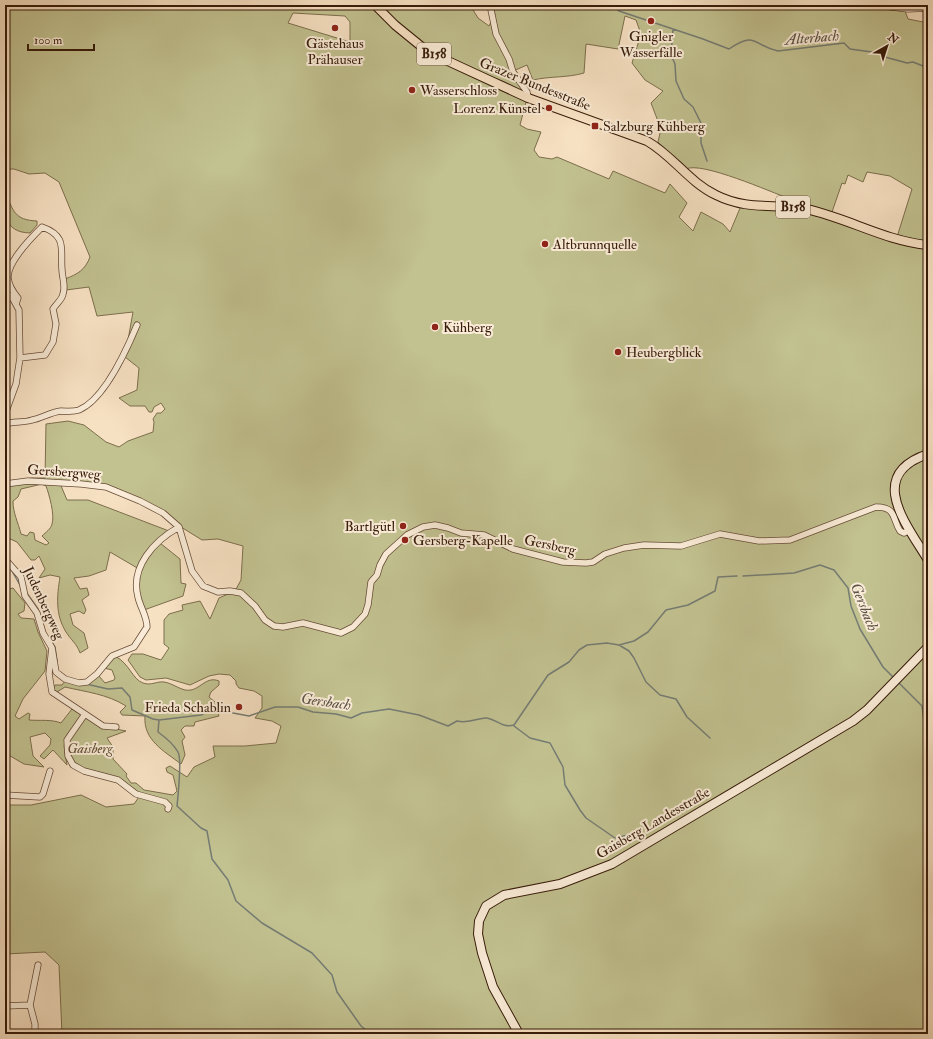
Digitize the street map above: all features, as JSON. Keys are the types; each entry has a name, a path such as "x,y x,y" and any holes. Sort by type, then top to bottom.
{"main road":[{"name":"Grazer Bundesstraße","path":"375,5 395,25 432,53 528,98 647,141 663,152 691,178 716,195 738,203 757,207 807,209 897,240 928,245"},
{"path":"928,454 906,467 899,475 894,488 896,505 928,560"},
{"name":"Gaisberg Landesstraße","path":"519,1034 493,988 482,953 478,934 479,922 486,906 504,895 560,884 612,864 853,721 867,710 928,648"}],"street":[{"path":"490,5 496,34 509,59 513,72 527,92 528,98"},
{"path":"875,5 908,9 928,8"},
{"path":"16,304 18,298 9,284 8,278 11,267 28,241 42,227 46,228 56,236 62,248 61,266 64,292 63,296 53,309 56,324 50,348 45,355 20,358"},
{"path":"5,291 19,310 20,358 16,384 5,414"},
{"path":"5,424 31,421 61,411 70,412 79,410 92,402 123,356 133,338 137,325"},
{"name":"Gersbergweg","path":"5,484 20,481 51,481 106,487 158,510 179,527"},
{"name":"Gersberg","path":"179,527 192,571 203,586 218,592 230,591 240,593 255,606 265,620 274,626 283,627 299,622 340,633 349,630 356,625 367,610 370,587 386,554 410,532 430,526 448,528 461,534 484,535 513,549 578,564 593,562 606,554 624,548 644,545 681,546 720,534 759,541 790,540 876,507 885,508 891,512 897,521 900,531 904,533 910,530"},
{"path":"52,648 56,672 65,679 82,683 94,677 112,656 134,647 145,630 147,624 136,587 138,569 142,561 159,542 179,527"},
{"name":"Judenbergweg","path":"5,559 18,572 25,594 38,615 44,636 52,648 49,674 52,692 103,726 116,727"},
{"path":"86,714 67,738 66,751 73,765 84,771 118,780 132,792 165,802 169,806 168,809"},
{"path":"5,795 40,797 43,794 50,771"},
{"path":"35,1034 35,1024 30,1005 38,965"},
{"path":"5,1006 30,1005"}],"green space":[{"name":"Gaisberg","path":"5,5 371,5 394,28 420,49 525,99 526,102 520,125 527,129 541,132 534,150 539,157 552,159 557,157 609,179 613,171 665,193 670,184 687,203 679,217 693,231 701,212 723,224 730,232 743,201 790,203 790,199 720,173 706,169 686,169 658,142 661,129 651,103 663,91 645,80 632,63 641,34 636,20 625,16 618,49 586,44 584,73 571,76 533,80 527,65 511,72 526,93 503,81 487,77 432,50 398,24 379,5 470,5 478,18 489,26 495,14 492,5 928,5 928,10 905,11 908,19 928,23 928,1034 62,1034 59,965 45,952 5,954 5,805 31,805 81,795 106,807 134,804 141,794 120,778 83,768 72,760 69,738 87,716 106,727 126,731 107,738 113,747 113,759 127,774 126,776 131,783 136,783 144,790 173,795 177,791 173,775 167,772 166,768 170,766 187,777 194,767 215,757 213,746 245,746 276,743 281,726 272,721 255,718 262,708 262,696 254,691 239,688 236,681 230,675 219,674 209,676 190,685 166,678 146,680 140,677 128,660 132,654 143,654 161,660 169,648 164,644 164,620 169,614 183,610 182,605 200,601 210,619 219,598 235,591 241,580 243,546 218,539 202,540 181,527 171,518 111,487 59,481 67,500 88,500 169,531 160,543 180,559 181,583 186,584 183,596 144,610 139,595 139,569 110,552 106,570 89,576 74,578 80,589 87,588 89,595 82,600 86,610 84,614 79,611 70,614 73,625 84,633 88,648 80,653 62,625 58,612 60,577 50,575 39,578 45,569 39,556 35,560 31,560 17,542 8,538 7,530 5,528 5,483 32,478 45,478 46,424 68,421 84,425 106,442 119,447 128,441 153,432 153,419 157,413 161,413 165,409 161,403 154,407 152,412 149,412 145,406 130,406 119,398 137,390 139,368 125,357 133,312 97,316 89,287 66,290 65,279 80,271 86,265 90,257 59,182 45,173 29,174 14,169 5,169","holes":["293,13 345,16 350,22 350,42 288,23","867,172 890,176 912,189 897,237 832,212 842,183 845,184 848,175 863,182","42,484 46,486 53,515 51,526 42,536 49,543 46,545 35,540 34,533 30,532 27,536 21,534 13,505 13,501 18,497 21,489"]},
{"path":"5,193 13,210 19,216 24,219 37,221 37,225 30,233 21,232 10,225 7,220 5,208"},
{"path":"13,588 25,603 24,611 18,614 21,618 34,619 47,651 45,671 23,699 15,716 19,719 28,713 30,714 29,720 61,723 72,709 83,716 67,735 64,746 67,765 53,750 44,759 40,756 50,745 51,739 45,733 30,737 33,756 44,767 24,764 5,753 5,590"},
{"path":"115,656 124,663 139,681 146,684 164,682 181,689 191,690 211,680 219,681 219,685 211,692 209,697 215,702 219,716 195,722 194,726 185,726 181,730 185,737 182,741 185,755 181,764 156,744 151,738 147,732 145,716 122,715 120,712 126,706 96,694 65,687 57,692 53,690 55,685 62,685 65,681 77,684 98,675 105,683 114,680 115,678 112,670 104,668"}],"waterway":[{"name":"Alterbach","path":"611,5 619,11 729,49 738,43 750,40 778,51 844,43 850,49 879,53 885,57 907,63 913,62 928,68"},
{"path":"673,29 671,55 675,64 676,81 684,99 693,107 701,123 701,143 707,161"},
{"name":"Gersbach","path":"743,576 794,573 820,565 834,570 848,588 851,606 860,629 883,667 894,678"},
{"name":"Gersbach","path":"12,571 20,585"},
{"name":"Gersbach","path":"86,684 108,689 122,688 130,697 132,710 159,720 201,715 217,706 233,713 249,716 275,707 298,707 313,712 336,714 351,718 362,713 389,709 419,715 448,726 457,721 466,722 484,718 510,726 514,725 548,675 569,662 579,650 587,645 607,643 619,645 634,641 648,632 666,610 688,605 715,591 718,577 737,576"},
{"name":"Gersbach","path":"26,592 38,609"},
{"name":"Gersbach","path":"49,638 55,647 57,661"},
{"path":"619,645 629,651 646,682 660,695 676,699 687,717 710,738"},
{"name":"Gersbach","path":"898,682 922,706 924,721 928,722"},
{"path":"159,720 158,732 174,747 179,756 180,762 177,806 201,828 207,831 212,859 228,880 236,901 262,923 312,953 332,975 337,992 361,1026 371,1034"},
{"path":"514,726 530,738 550,743 563,767 565,785 586,818 615,838 628,835"}],"place":[{"name":"Gnigler Wasserfälle","path":"651,21"},
{"name":"Gästehaus Prähauser","path":"335,28"},
{"name":"Wasserschloss","path":"412,90"},
{"name":"Lorenz Künstel","path":"549,108"},
{"name":"Salzburg Kühberg","path":"595,126"},
{"name":"Altbrunnquelle","path":"545,244"},
{"name":"Kühberg","path":"435,327"},
{"name":"Heubergblick","path":"618,352"},
{"name":"Bartlgütl","path":"403,526"},
{"name":"Gersberg-Kapelle","path":"405,540"},
{"name":"Frieda Schablin","path":"239,707"}]}
